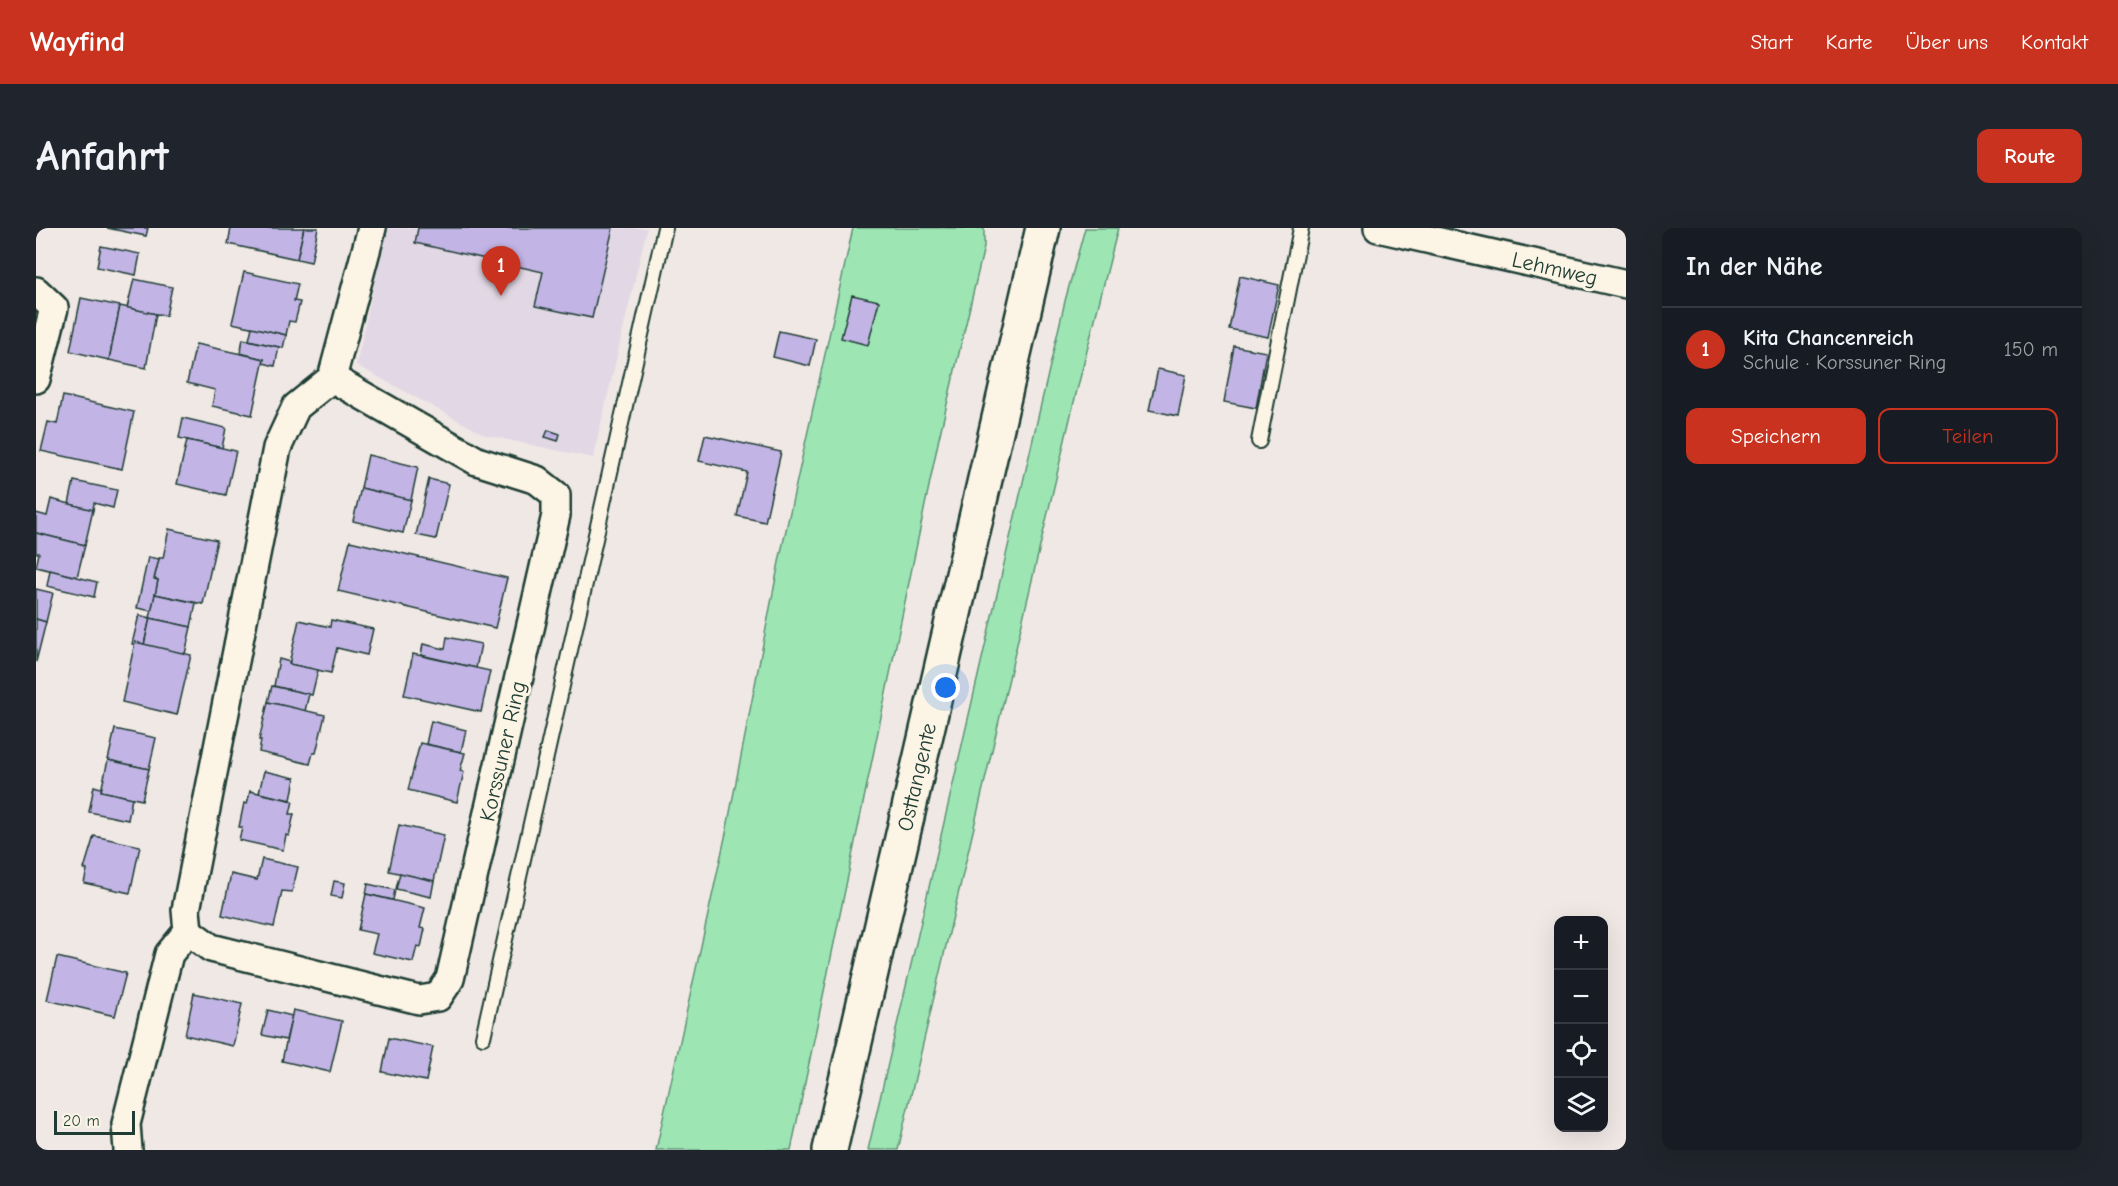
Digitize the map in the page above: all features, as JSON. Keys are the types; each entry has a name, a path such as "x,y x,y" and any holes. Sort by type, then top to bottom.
{"main road":[{"name":"Osttangente","path":"830,1150 1043,228"}],"street":[{"path":"127,1137 169,954 188,932 186,910 277,448 296,407 332,378 372,228"},
{"name":"Lehmweg","path":"1378,228 1626,284"},
{"path":"36,291 54,308 36,379"},
{"name":"Korssuner Ring","path":"188,932 211,948 419,1000 438,996 450,979 556,516 556,495 537,480 477,460 332,378"}],"lane":[{"path":"483,1037 665,228"},
{"path":"1258,441 1301,228"}],"shaded area":[{"path":"387,228 647,228 593,458 485,435 356,365"}],"green space":[{"path":"853,228 984,228 984,247 939,438 791,1150 656,1150 726,833 780,557"},
{"path":"1085,228 1118,228 1073,406 898,1150 868,1150 1065,301"}],"building":[{"path":"107,228 148,228 146,236"},
{"path":"231,228 304,228 297,259 228,244"},
{"path":"304,228 318,228 311,262 297,259"},
{"path":"418,228 613,228 592,318 535,306 543,272 415,243"},
{"path":"101,246 140,254 136,275 97,267"},
{"path":"244,272 298,284 294,301 300,302 295,322 289,321 286,335 232,323"},
{"path":"1240,276 1279,285 1268,337 1229,329"},
{"path":"134,279 172,287 166,316 127,308"},
{"path":"852,295 879,301 868,345 841,338"},
{"path":"81,298 120,306 109,360 70,351"},
{"path":"120,306 156,314 146,368 109,360"},
{"path":"252,327 286,335 283,348 249,340"},
{"path":"779,331 816,339 810,366 773,357"},
{"path":"243,339 279,347 275,366 263,363 264,359 240,353"},
{"path":"196,344 264,359 252,415 212,406 215,390 187,383"},
{"path":"1234,346 1266,352 1256,408 1224,402"},
{"path":"1158,369 1186,375 1178,416 1149,410"},
{"path":"63,396 134,412 122,469 41,451 48,422 57,424"},
{"path":"183,418 226,428 222,448 179,438"},
{"path":"548,430 560,434 558,441 545,437"},
{"path":"705,435 781,452 765,522 737,516 747,472 699,461"},
{"path":"187,440 236,451 226,495 177,484"},
{"path":"368,455 418,467 411,500 361,488"},
{"path":"429,479 449,484 436,539 416,535"},
{"path":"74,481 117,490 113,508 94,503 93,510 69,504"},
{"path":"361,488 411,500 403,533 353,521"},
{"path":"51,499 93,510 85,545 36,533 36,513 47,516"},
{"path":"169,529 217,540 203,604 155,594 158,580 154,579 159,558 163,558"},
{"path":"36,533 85,545 77,577 36,567 39,553 36,553"},
{"path":"350,541 507,578 495,628 338,591"},
{"path":"148,557 159,559 154,579 158,580 152,611 137,608"},
{"path":"50,570 97,582 94,597 47,586"},
{"path":"36,589 53,593 46,622 36,619"},
{"path":"155,594 196,603 191,627 150,618"},
{"path":"139,615 150,618 144,645 135,642 132,644"},
{"path":"150,618 191,627 185,654 144,645"},
{"path":"36,619 46,622 36,662"},
{"path":"299,620 330,627 331,620 373,629 367,655 337,648 331,673 289,664"},
{"path":"447,637 481,644 476,668 421,655 423,644 445,649"},
{"path":"135,642 191,655 177,715 122,702"},
{"path":"413,654 490,671 481,712 404,695"},
{"path":"279,659 290,662 289,664 318,670 312,695 274,686"},
{"path":"272,686 309,694 305,711 268,702"},
{"path":"268,702 325,715 316,753 313,753 310,764 259,752 261,740 259,740"},
{"path":"431,721 466,730 461,752 426,744"},
{"path":"115,729 156,738 149,769 108,760"},
{"path":"420,743 465,753 460,771 464,772 457,802 408,790"},
{"path":"108,760 149,769 142,800 101,791"},
{"path":"264,771 295,778 291,800 259,793"},
{"path":"94,786 101,788 101,791 132,798 128,820 89,812"},
{"path":"250,791 293,801 290,814 294,814 283,850 239,840 244,803 247,804"},
{"path":"399,825 444,835 434,881 389,871"},
{"path":"94,836 140,846 130,893 84,883 87,870 84,869"},
{"path":"262,859 298,867 292,892 282,891 274,927 222,915 231,874 257,880"},
{"path":"400,873 434,881 431,897 396,889"},
{"path":"334,881 345,883 342,898 331,896"},
{"path":"368,884 395,890 393,900 366,894"},
{"path":"366,894 425,908 420,928 425,929 421,947 417,946 413,962 372,953 377,934 358,930"},
{"path":"57,957 126,973 115,1016 47,1000"},
{"path":"194,993 242,1004 233,1046 185,1035"},
{"path":"268,1010 292,1016 286,1040 262,1035"},
{"path":"293,1010 342,1021 330,1072 282,1061"},
{"path":"389,1038 433,1047 426,1081 382,1072"}],"place":[{"name":"Kita Chancenreich","path":"501,296"}]}
